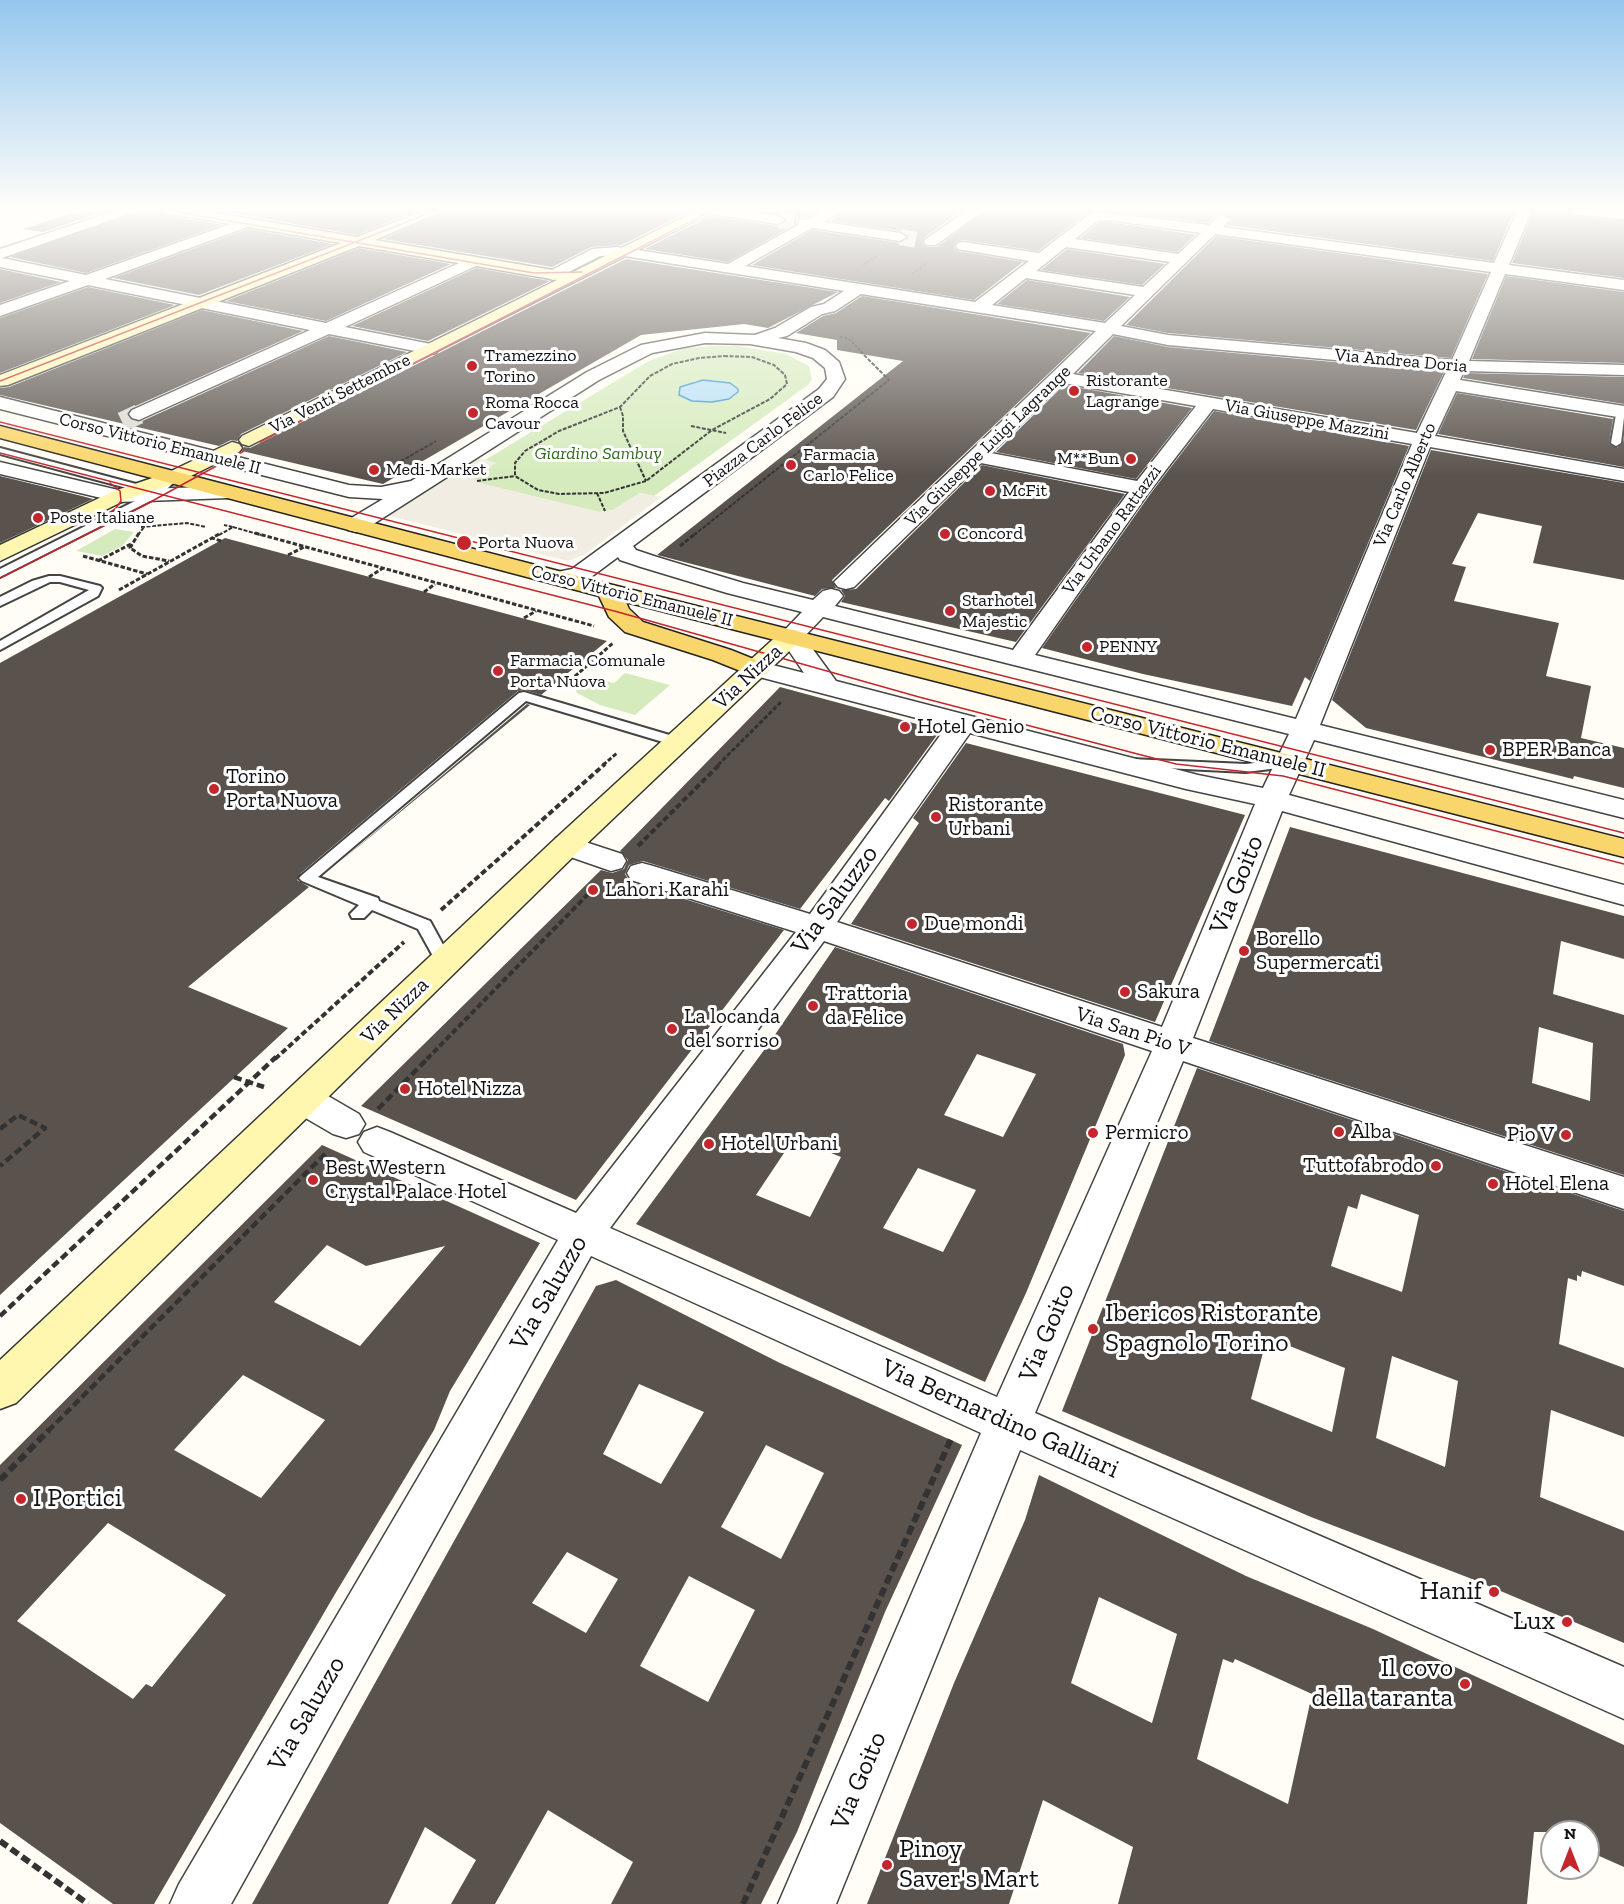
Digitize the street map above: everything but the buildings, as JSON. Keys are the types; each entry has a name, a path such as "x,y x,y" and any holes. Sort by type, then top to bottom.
{"main road":[{"name":"Corso Vittorio Emanuele II","path":"0,432 608,590 819,608 1288,762 1624,848"},
{"path":"608,590 618,612 634,627 722,655 757,669"}],"street":[{"path":"0,311 37,298"},
{"path":"176,298 430,349"},
{"path":"2,381 215,298"},
{"path":"121,422 396,298"},
{"name":"Via Venti Settembre","path":"0,554 137,491 174,477 532,298"},
{"path":"759,339 781,332 817,310 829,308 844,298"},
{"name":"Via Andrea Doria","path":"917,298 1108,328 1168,340 1458,366 1624,370"},
{"path":"984,308 997,298"},
{"name":"Via Giuseppe Luigi Lagrange","path":"819,608 1061,377 1140,298"},
{"name":"Via Carlo Alberto","path":"1288,762 1305,729 1423,440 1487,298"},
{"path":"800,347 801,333 830,313 829,308"},
{"name":"Piazza Carlo Felice","path":"356,525 593,376 636,353 685,340 759,339 800,347 819,354 833,366 836,378 831,388 579,575 570,579 560,578"},
{"path":"1504,393 1512,368"},
{"path":"1556,369 1624,379"},
{"name":"Via Giuseppe Mazzini","path":"1061,377 1624,475"},
{"path":"1449,384 1622,411"},
{"name":"Via Urbano Rattazzi","path":"1019,659 1142,488 1208,403"},
{"name":"Corso Vittorio Emanuele II","path":"0,404 121,422 213,457 349,491 393,492 424,481"},
{"path":"976,456 1142,488"},
{"name":"Corso Vittorio Emanuele II","path":"5,472 137,491 229,492"},
{"name":"Corso Vittorio Emanuele II","path":"621,545 628,555 662,567 819,608 882,637 922,635 1624,809"},
{"path":"819,608 828,688"},
{"name":"Via Nizza","path":"0,1389 567,845 757,669 819,608"},
{"name":"Corso Vittorio Emanuele II","path":"757,669 1196,783 1272,799 1624,895"},
{"name":"Via Saluzzo","path":"199,1904 582,1234 817,927 963,723"},
{"name":"Via Goito","path":"807,1904 1008,1423 1172,1045 1288,762"},
{"name":"Via San Pio V","path":"567,845 622,866 817,927 1624,1193"},
{"name":"Via Bernardino Galliari","path":"303,1099 357,1132 582,1234 1624,1693"}],"lane":[{"path":"1616,443 1622,411"},
{"name":"Corso Vittorio Emanuele II","path":"0,451 137,491"},
{"path":"0,574 137,491"},
{"path":"0,602 49,579 60,579 96,588 94,593 0,645"},
{"path":"444,963 424,925 372,902 307,878 525,696 678,742"},
{"path":"1117,763 1246,768 1288,762"},
{"path":"358,914 372,902"}],"path":[{"path":"689,552 677,549 889,380 848,338 839,337"},
{"path":"477,481 515,476 532,487 550,492 597,493 614,491 646,481 712,430 770,399 787,384 785,375 774,365 752,357 712,357 672,363 650,376 620,407 560,431 525,450 515,463 515,476"},
{"path":"620,407 623,416 623,431 646,481"},
{"path":"691,426 730,433"},
{"path":"597,493 605,511"},
{"path":"136,527 187,523 206,527"},
{"path":"224,525 600,628"},
{"path":"98,561 131,544 144,527"},
{"path":"221,541 212,538 233,527"},
{"path":"131,544 130,548 142,556 170,561"},
{"path":"288,555 305,547"},
{"path":"76,555 147,574"},
{"path":"369,577 383,568"},
{"path":"424,592 436,583"},
{"path":"524,618 536,611"},
{"path":"546,702 616,639"},
{"path":"0,1480 108,1369 357,1132 622,866 785,698"},
{"path":"0,1316 232,1097 642,731"},
{"path":"0,1129 18,1115 45,1128 0,1166"},
{"path":"743,1904 953,1435"},
{"path":"0,1841 88,1904"}],"green space":[{"name":"Giardino Sambuy","path":"739,346 786,354 809,366 812,379 808,385 654,496 640,493 613,510 599,512 478,483 473,479 495,463 485,460 647,362 681,349","holes":["714,380 738,389 735,396 721,401 693,381"]},
{"path":"115,529 134,532 122,546 102,556 76,551"},
{"path":"625,673 670,685 635,715 600,705 577,693 573,682 578,678 586,680 589,677 614,683"}],"shaded area":[{"path":"478,458 496,463 474,479 480,483 599,512 613,510 640,493 661,497 584,555 568,561 390,516 390,511"}],"water":[{"path":"703,380 730,383 738,389 738,392 729,399 712,402 692,401 679,395 680,387"}],"tunnel":[{"path":"122,422 139,414"}],"tram line":[{"path":"0,381 213,298"},
{"path":"260,442 541,298"},
{"path":"0,422 203,473"},
{"path":"203,473 244,451"},
{"path":"0,453 163,495"},
{"path":"163,495 203,473"},
{"path":"203,473 1624,833"},
{"path":"98,521 116,508 121,501 120,491 110,483"},
{"path":"0,578 163,495"},
{"path":"163,495 618,612 919,697 1176,764 1283,776 1624,864"}],"place":[{"name":"Tramezzino Torino","path":"472,366"},
{"name":"Ristorante Lagrange","path":"1074,391"},
{"name":"Roma Rocca Cavour","path":"473,413"},
{"name":"M**Bun","path":"1131,459"},
{"name":"Farmacia Carlo Felice","path":"791,465"},
{"name":"Medi-Market","path":"374,470"},
{"name":"McFit","path":"990,491"},
{"name":"Poste Italiane","path":"38,518"},
{"name":"Concord","path":"945,534"},
{"name":"Porta Nuova","path":"464,543"},
{"name":"Starhotel Majestic","path":"950,611"},
{"name":"PENNY","path":"1087,647"},
{"name":"Farmacia Comunale Porta Nuova","path":"498,671"},
{"name":"Hotel Genio","path":"905,727"},
{"name":"BPER Banca","path":"1490,750"},
{"name":"Torino Porta Nuova","path":"214,789"},
{"name":"Ristorante Urbani","path":"936,817"},
{"name":"Lahori Karahi","path":"593,890"},
{"name":"Due mondi","path":"912,924"},
{"name":"Borello Supermercati","path":"1244,951"},
{"name":"Sakura","path":"1125,992"},
{"name":"Trattoria da Felice","path":"813,1006"},
{"name":"La locanda del sorriso","path":"672,1029"},
{"name":"Hotel Nizza","path":"405,1089"},
{"name":"Alba","path":"1339,1132"},
{"name":"Permicro","path":"1093,1133"},
{"name":"Pio V","path":"1566,1135"},
{"name":"Hotel Urbani","path":"709,1144"},
{"name":"Tuttofabrodo","path":"1436,1166"},
{"name":"Best Western Crystal Palace Hotel","path":"313,1180"},
{"name":"Hotel Elena","path":"1493,1184"},
{"name":"Ibericos Ristorante Spagnolo Torino","path":"1093,1329"},
{"name":"I Portici","path":"21,1499"},
{"name":"Hanif","path":"1494,1592"},
{"name":"Lux","path":"1567,1622"},
{"name":"Il covo della taranta","path":"1465,1684"},
{"name":"Pinoy Saver's Mart","path":"887,1865"}]}
